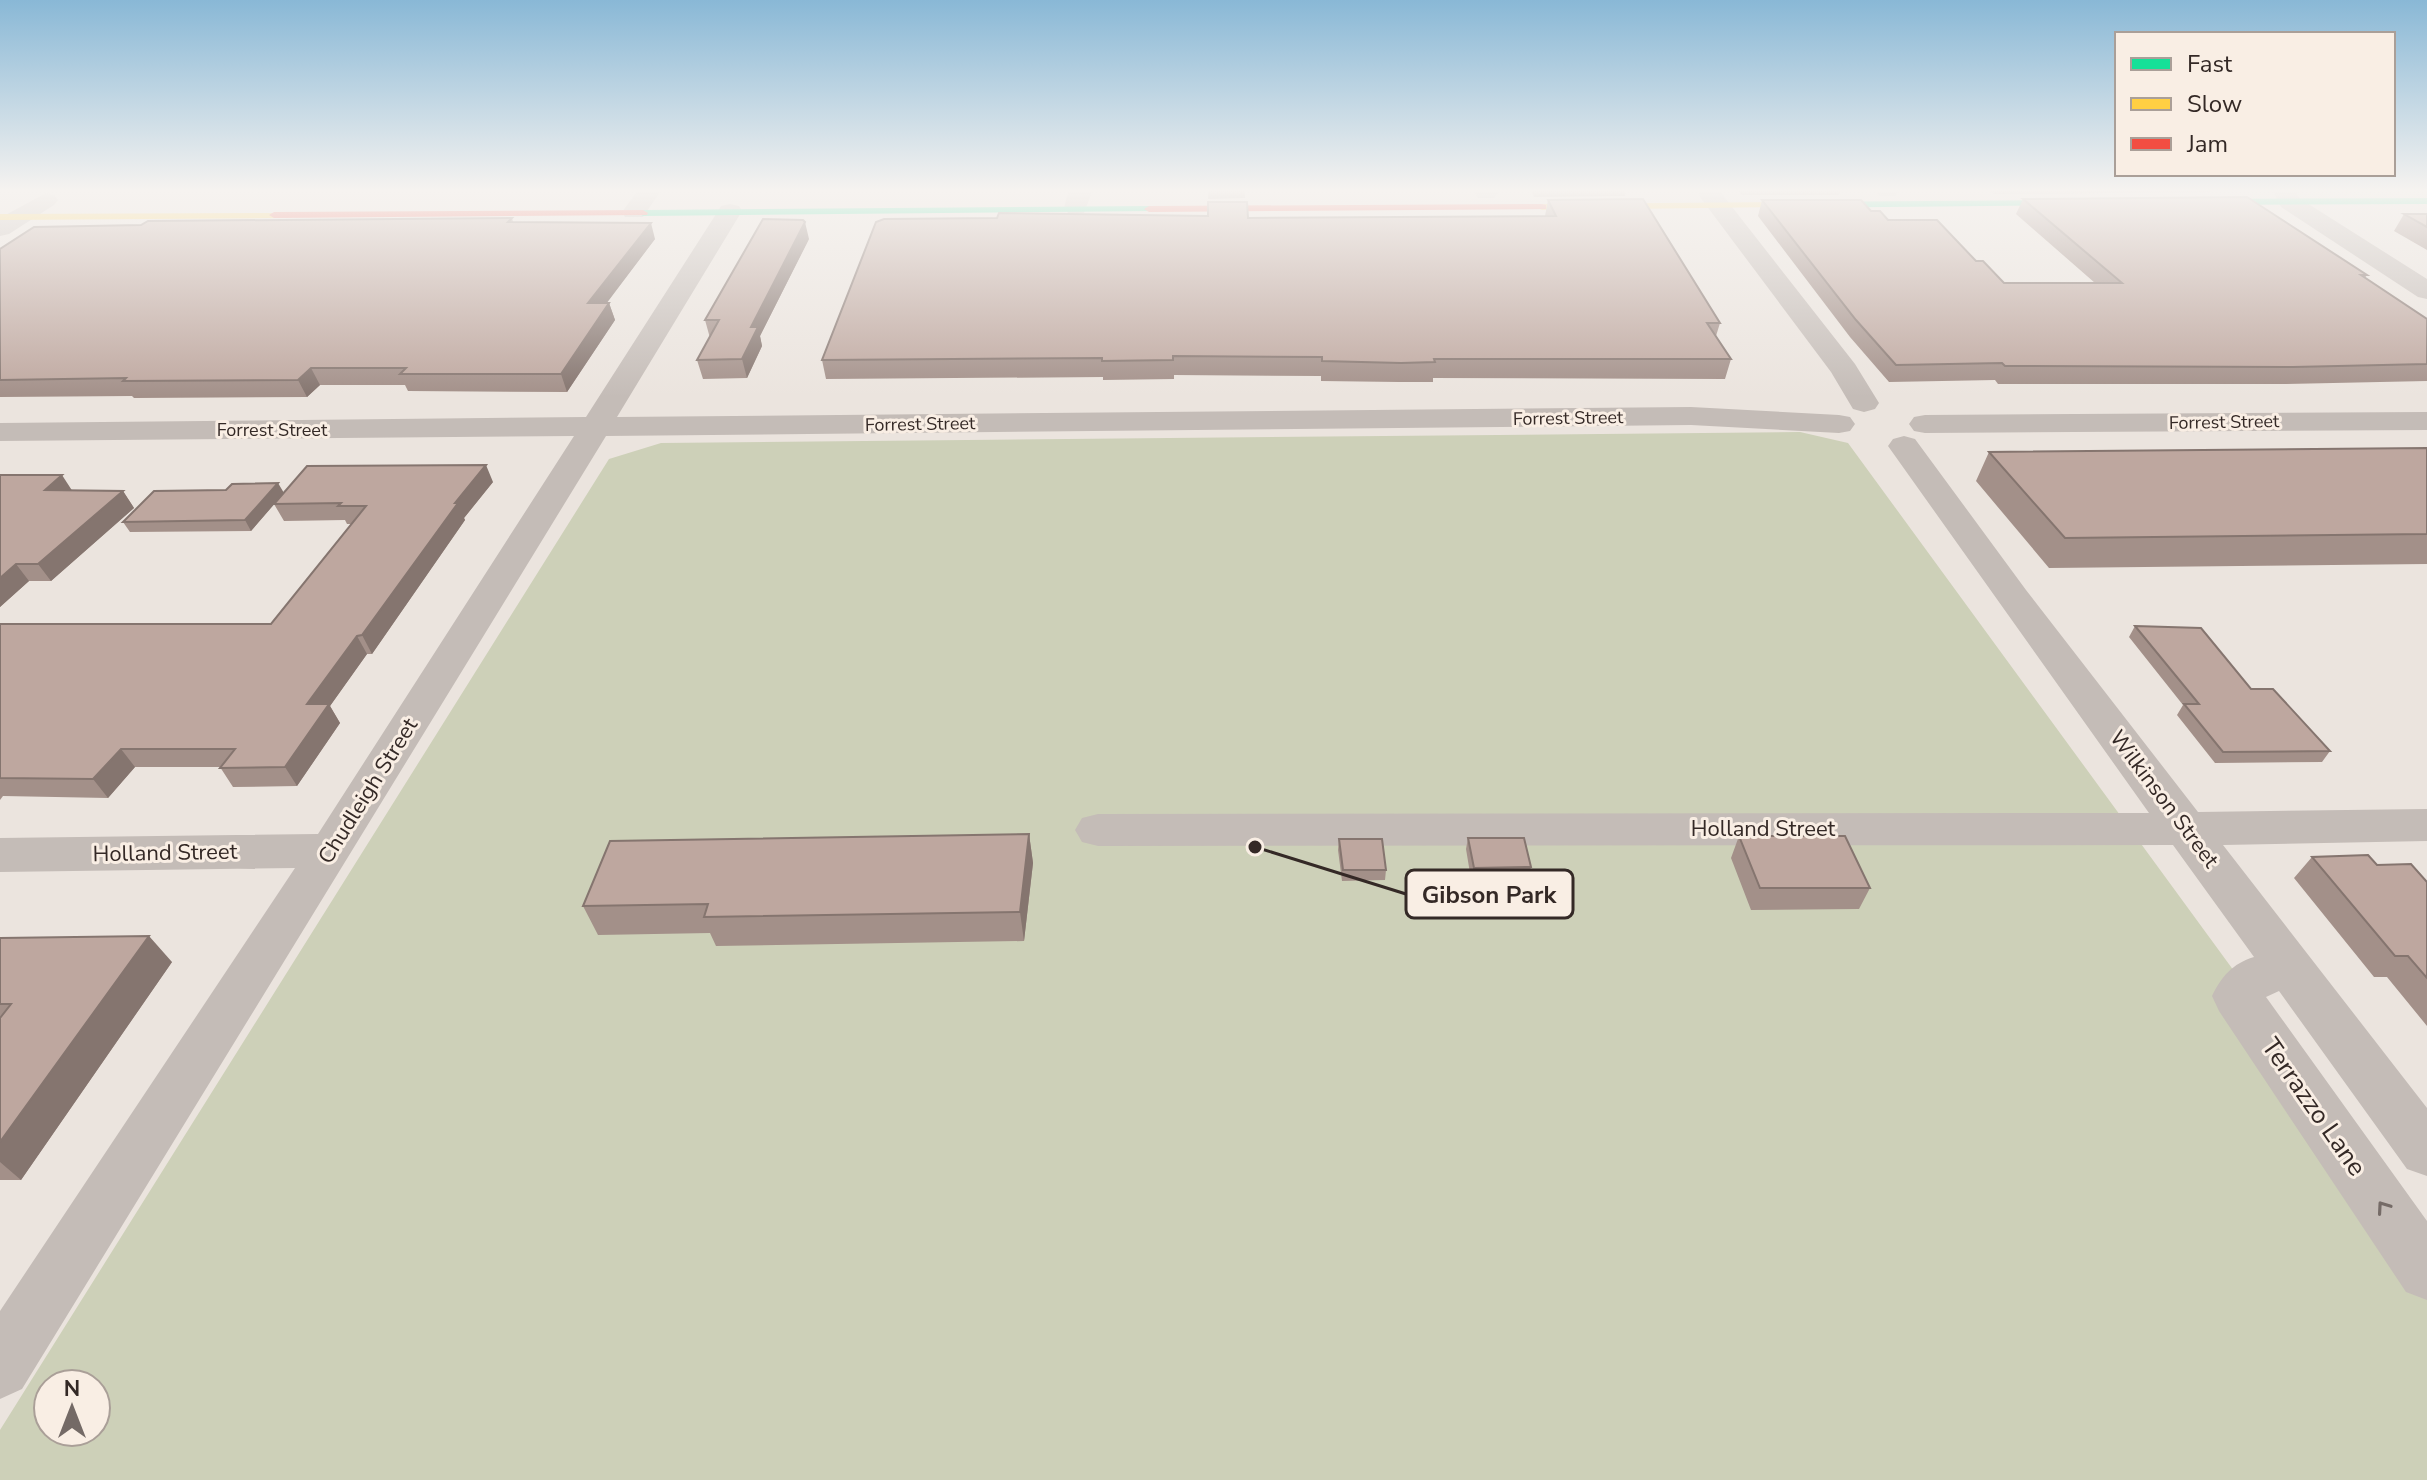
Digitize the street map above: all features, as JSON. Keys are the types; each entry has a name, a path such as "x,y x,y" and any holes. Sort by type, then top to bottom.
{"street":[{"name":"Chudleigh Street","path":"0,1367 331,851 701,258"},
{"name":"Wilkinson Street","path":"1760,258 1845,370 1898,418 2187,829 2427,1151"},
{"path":"2378,258 2427,291"},
{"path":"1839,424 1839,412 1844,407 1898,418"},
{"name":"Forrest Street","path":"0,432 1691,416 1839,424 1856,437 1868,441 1898,418 2427,421"},
{"name":"Holland Street","path":"1098,830 2187,829 2427,825"},
{"name":"Holland Street","path":"0,855 331,851"},
{"name":"Terrazzo Lane","path":"2291,968 2254,977 2237,996 2427,1271"}],"green space":[{"path":"1800,432 1848,443 2427,1235 2427,1480 0,1480 0,1430 32,1379 32,1448 112,1448 112,1368 39,1368 609,459 661,443"}],"building":[{"path":"0,258 623,258 588,303 609,303 561,374 400,374 406,368 311,368 298,380 0,380"},
{"path":"741,258 786,258 751,327 758,327 742,359 697,360 719,320 705,320"},
{"path":"862,258 1680,258 1720,323 1707,323 1731,359 1434,359 1435,362 1401,363 1322,361 1322,357 1173,356 1173,360 1102,361 1102,358 822,360"},
{"path":"1807,258 1973,258 1983,261 2004,283 2122,283 2093,258 2341,258 2427,319 2427,364 2293,367 2005,366 2002,363 1896,365"},
{"path":"2427,448 2427,534 2065,538 1989,452"},
{"path":"486,465 455,503 458,503 362,635 357,636 307,704 329,704 285,767 220,768 235,749 121,749 93,779 0,778 0,624 271,624 366,506 338,506 341,503 274,504 307,466"},
{"path":"0,475 62,475 45,490 123,491 38,564 16,564 0,578"},
{"path":"278,483 245,520 123,522 154,491 226,490 232,484"},
{"path":"2135,626 2201,628 2251,689 2273,689 2330,751 2223,752 2184,704 2199,704"},
{"path":"1029,834 1020,912 704,917 708,904 583,906 610,841"},
{"path":"1739,836 1845,836 1870,888 1760,888"},
{"path":"1468,838 1524,838 1531,867 1474,868"},
{"path":"1339,839 1382,839 1386,870 1343,870"},
{"path":"2368,855 2377,865 2411,864 2427,882 2427,978 2408,956 2395,956 2312,857"},
{"path":"149,936 0,1142 0,1018 11,1004 0,1004 0,938"}],"place":[{"name":"Gibson Park","path":"1255,847"}]}
